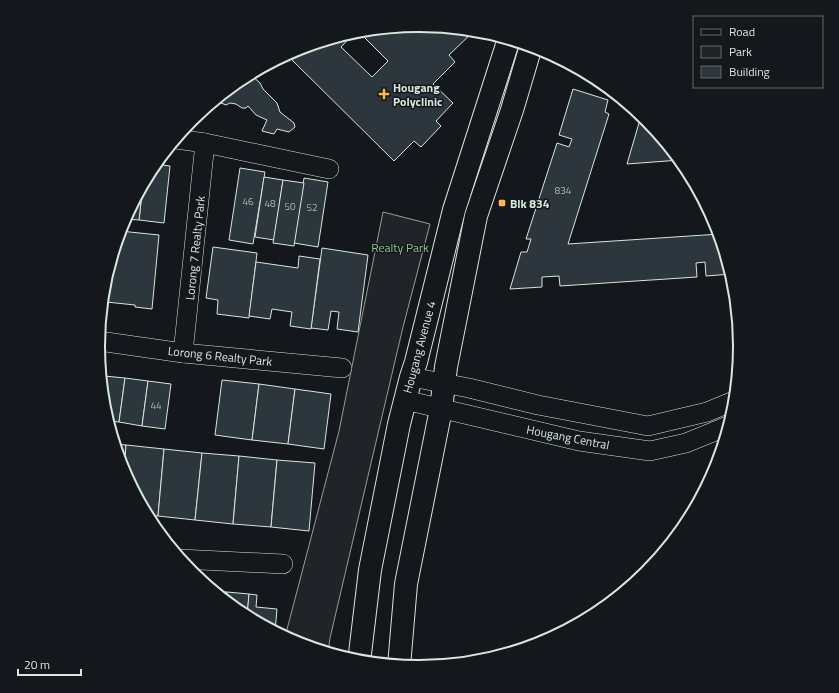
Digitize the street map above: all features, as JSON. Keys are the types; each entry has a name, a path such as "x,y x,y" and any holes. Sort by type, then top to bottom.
{"street":[{"name":"Hougang Avenue 4","path":"360,655 370,570 399,424 454,210 507,45"},
{"path":"400,660 406,584 441,409 446,367 476,216 512,110 529,52"},
{"path":"182,140 205,143 328,170"},
{"name":"Lorong 7 Realty Park","path":"183,353 205,143"},
{"name":"Lorong 6 Realty Park","path":"105,342 183,353 342,368"},
{"path":"411,377 470,388 538,405 648,426 707,412 729,403"},
{"name":"Hougang Central","path":"405,400 579,441 650,451 686,443 723,428"},
{"path":"188,559 284,564"}],"green space":[{"name":"Realty Park","path":"383,212 430,224 403,327 329,647 286,632 339,431"}],"building":[{"name":"Hougang Polyclinic","path":"420,32 469,36 449,55 455,62 433,84 453,103 436,121 441,126 421,147 414,141 394,161 291,59 318,49 347,41 341,47 372,77 388,61 364,37"},
{"path":"255,79 277,103 280,112 294,123 295,127 289,132 277,129 274,134 262,131 267,120 256,115 248,106 246,108 242,108 236,104 230,103 226,105 221,103"},
{"path":"573,89 608,100 605,112 609,114 568,244 713,234 725,275 706,276 705,262 696,263 697,277 560,286 559,276 542,277 542,287 510,289 521,252 527,252 531,239 526,239 557,143 569,147 572,139 559,135"},
{"path":"639,123 642,124 656,139 673,161 627,164"},
{"path":"163,165 170,166 164,223 139,220 141,199 147,189"},
{"path":"240,168 265,172 253,244 229,240"},
{"path":"264,177 283,180 274,240 255,237"},
{"path":"304,178 328,182 318,247 294,243"},
{"path":"283,180 304,183 294,246 273,243"},
{"path":"141,199 139,220 132,219"},
{"path":"127,232 159,235 152,309 135,307 135,305 108,302 111,285 122,245"},
{"path":"213,247 257,253 249,318 217,314 218,300 206,298"},
{"path":"322,248 368,255 358,332 337,329 339,312 331,311 328,330 311,328"},
{"path":"299,256 320,259 311,329 290,326 292,312 272,309 270,319 249,316 256,262 298,268"},
{"path":"107,376 125,378 119,422 114,422"},
{"path":"125,378 148,381 142,426 119,422"},
{"path":"222,380 259,384 252,440 215,435"},
{"path":"148,381 171,384 165,429 142,426"},
{"path":"259,384 295,389 288,444 252,440"},
{"path":"295,389 331,394 324,449 288,444"},
{"path":"121,445 126,445 125,456"},
{"path":"126,445 164,449 158,516 155,516 137,486 125,456"},
{"path":"164,449 202,453 195,520 158,516"},
{"path":"202,453 239,456 233,524 195,520"},
{"path":"239,456 277,460 271,527 233,524"},
{"path":"277,460 315,463 309,531 271,527"},
{"path":"227,592 249,594 248,610 245,608 227,595"},
{"path":"249,594 257,595 256,607 277,609 275,626 262,619 248,610"}],"place":[{"name":"Hougang Polyclinic","path":"384,94"},
{"name":"Blk 834","path":"502,203"}]}
